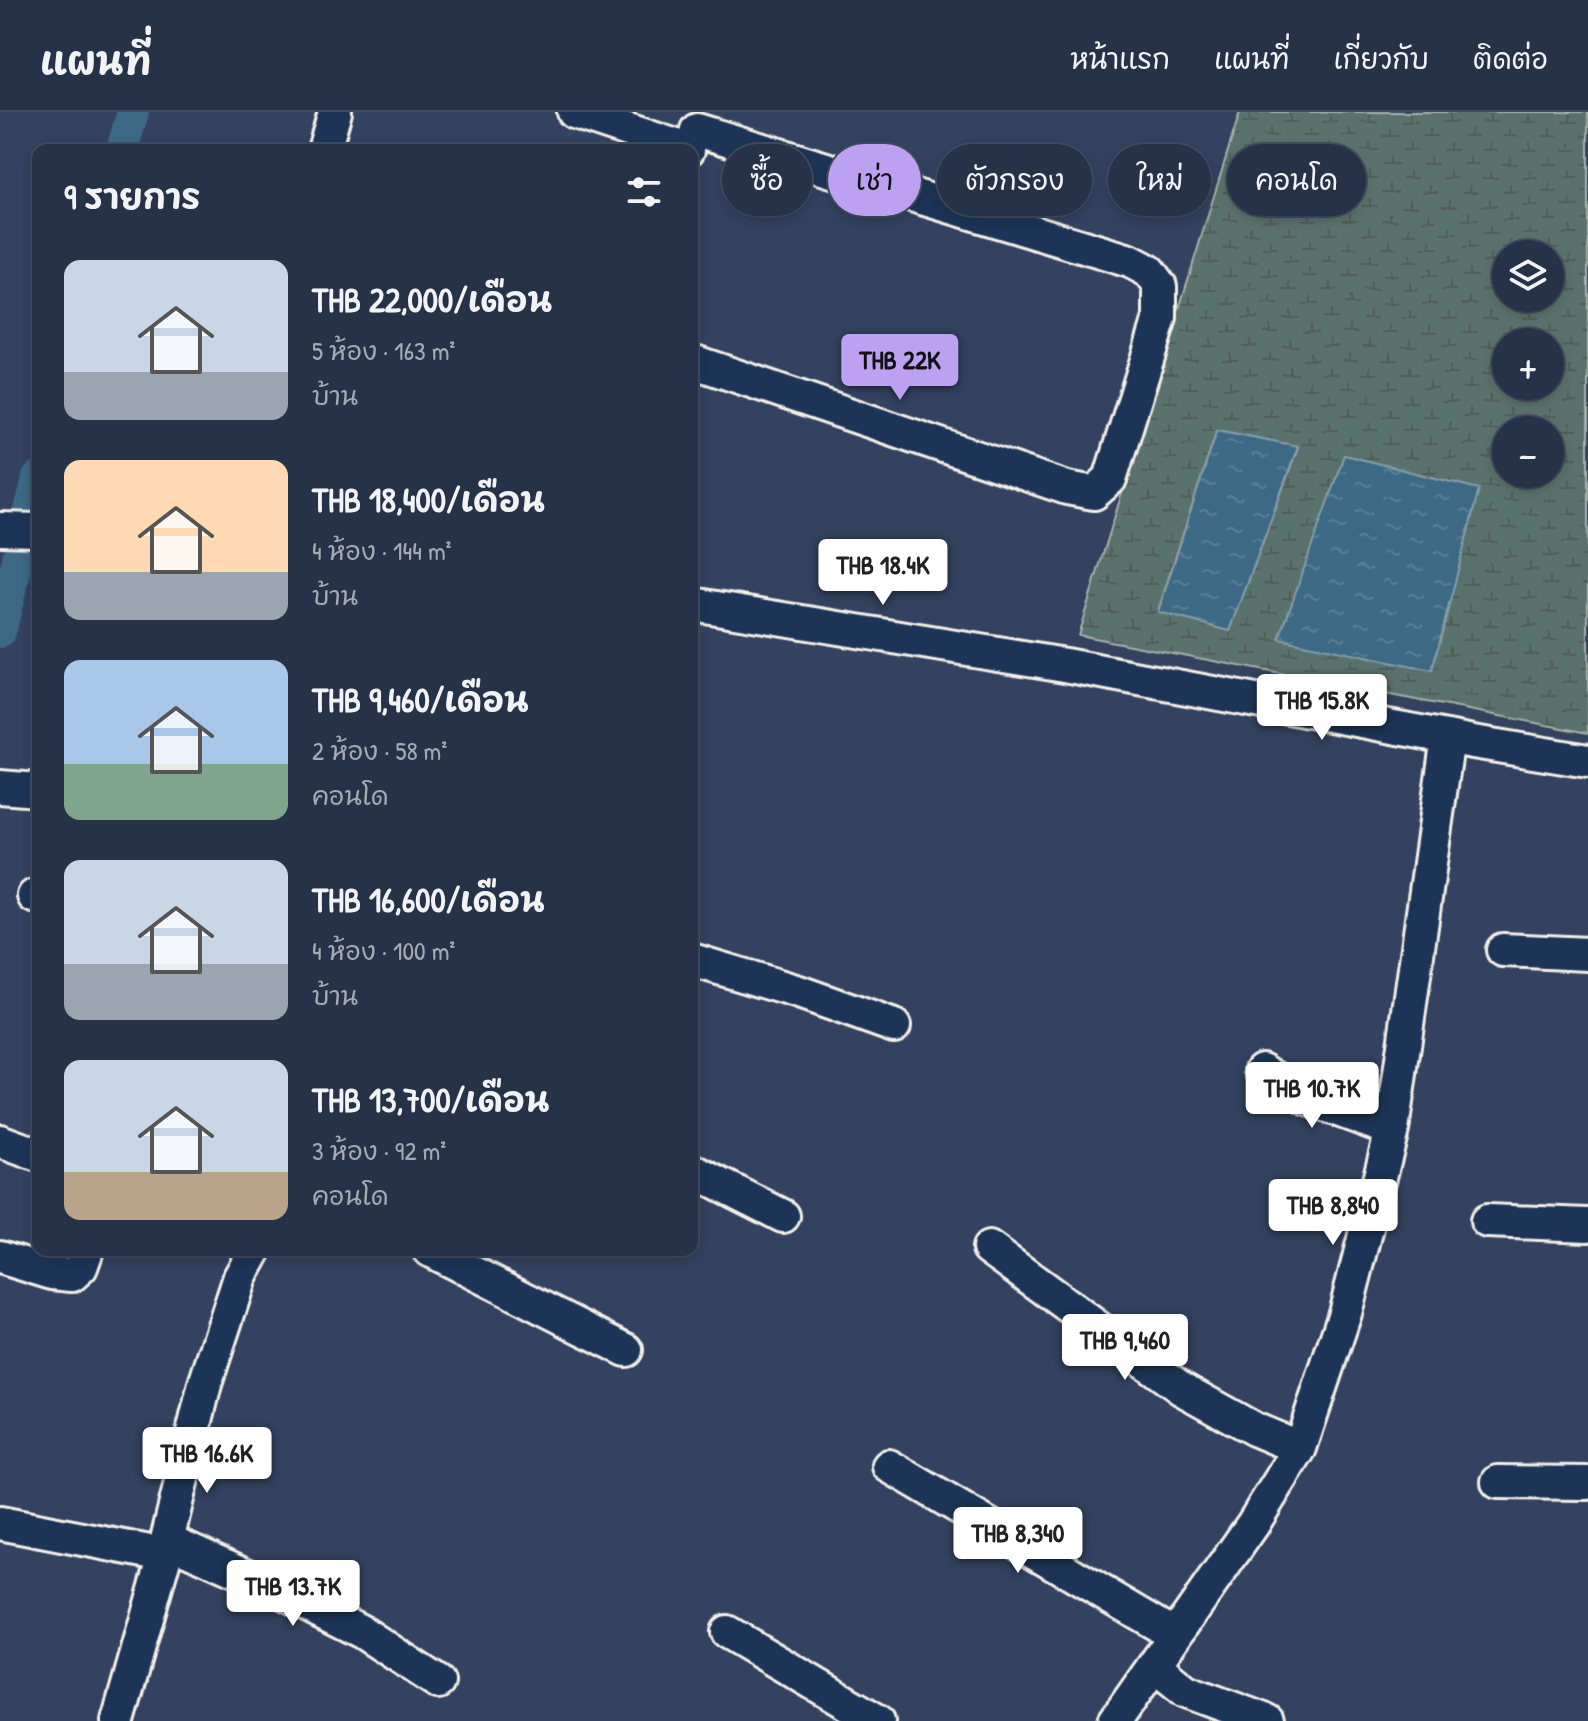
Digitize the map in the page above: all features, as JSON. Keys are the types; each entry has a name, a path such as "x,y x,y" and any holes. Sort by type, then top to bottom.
{"street":[{"path":"326,144 335,112"},
{"path":"574,112 695,136 1130,261 1149,271 1160,286 1160,318 1110,479 1094,493 1067,488 698,363"},
{"path":"0,529 32,530"},
{"path":"698,605 1065,665 1588,761"},
{"path":"1115,1721 1253,1524 1300,1448 1345,1313 1392,1130 1448,737"},
{"path":"0,787 32,790"},
{"path":"1503,950 1588,954"},
{"path":"698,962 799,992 894,1026"},
{"path":"1262,1070 1308,1099 1392,1130"},
{"path":"0,1141 32,1153"},
{"path":"698,1173 783,1216"},
{"path":"1487,1221 1588,1225"},
{"path":"989,1248 1182,1389 1254,1429 1300,1448"},
{"path":"0,1257 52,1273 72,1275 81,1267 85,1256"},
{"path":"124,1718 205,1384 240,1277 252,1256"},
{"path":"441,1256 626,1350"},
{"path":"889,1466 1175,1635"},
{"path":"1498,1482 1588,1483"},
{"path":"0,1523 166,1547 271,1586 362,1632 438,1682"},
{"path":"727,1632 878,1721"},
{"path":"1155,1666 1186,1691 1267,1721"}],"green space":[{"path":"1240,112 1588,112 1588,733 1078,635 1208,216 1211,216 1211,206 1227,154 1227,216 1366,216 1366,144 1230,144","holes":["1217,430 1298,447 1230,630 1158,611"]}],"water":[{"path":"1217,430 1298,446 1230,631 1158,612"},
{"path":"1344,455 1479,489 1432,671 1279,639"}],"waterway":[{"path":"124,144 133,112"},
{"path":"0,632 32,502"}]}
